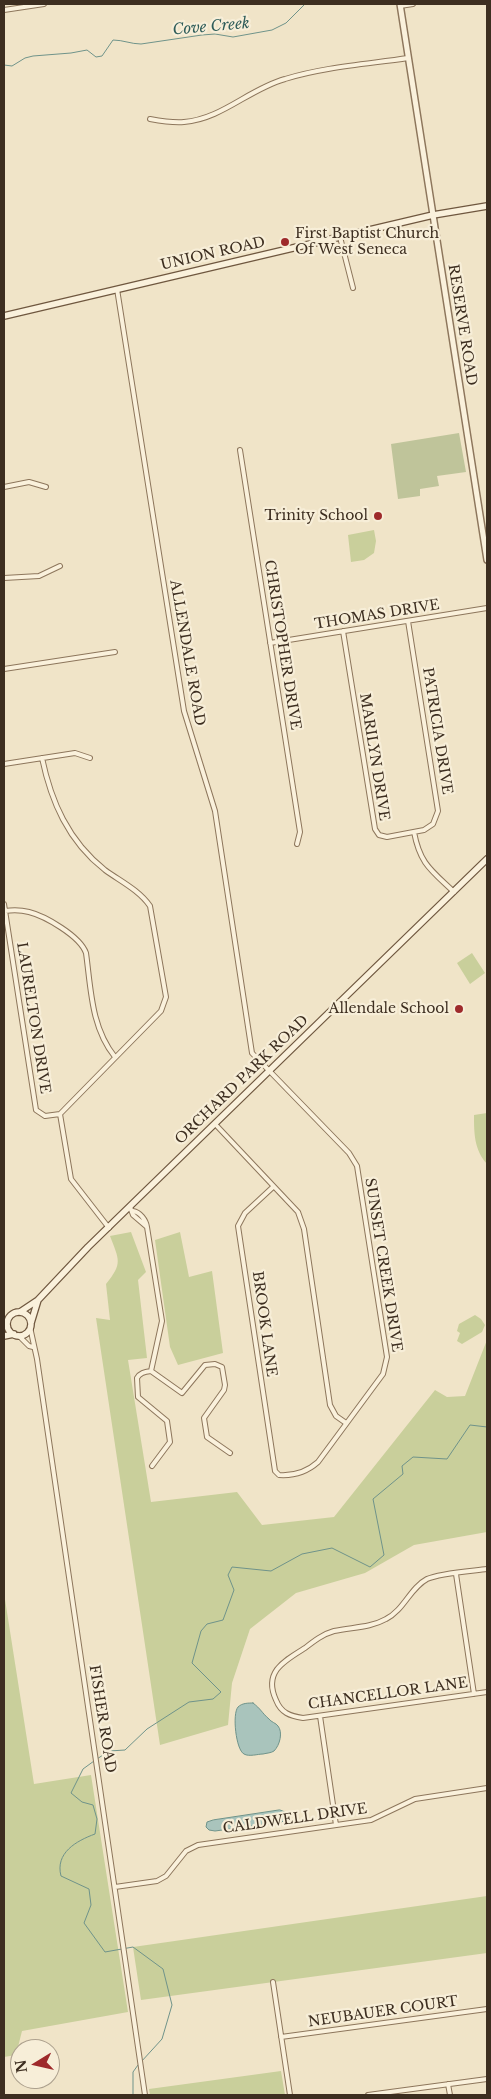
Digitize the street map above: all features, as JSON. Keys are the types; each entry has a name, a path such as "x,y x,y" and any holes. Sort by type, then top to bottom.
{"main road":[{"name":"UNION ROAD","path":"4,316 433,215 487,206"},
{"name":"ORCHARD PARK ROAD","path":"20,1312 38,1300 109,1228 132,1209 215,1124 487,858"},
{"name":"ORCHARD PARK ROAD","path":"30,1325 38,1300"},
{"path":"4,1336 24,1334 30,1325 27,1314 20,1312 12,1314 6,1324 16,1334"}],"street":[{"path":"4,10 44,4"},
{"path":"400,5 413,4"},
{"name":"RESERVE ROAD","path":"400,5 487,560"},
{"path":"150,119 174,122 192,121 218,112 258,89 283,79 408,58"},
{"path":"340,237 353,288"},
{"name":"ALLENDALE ROAD","path":"117,289 184,711 215,812 252,1053 269,1071"},
{"name":"CHRISTOPHER DRIVE","path":"240,450 300,832 297,844"},
{"path":"4,487 29,482 46,487"},
{"path":"4,578 39,576 60,566"},
{"name":"THOMAS DRIVE","path":"270,643 487,608"},
{"name":"PATRICIA DRIVE","path":"408,621 438,811 433,824 424,830 414,832"},
{"name":"MARILYN DRIVE","path":"343,631 375,830 383,837 414,832"},
{"path":"4,669 115,652"},
{"path":"4,764 75,752 90,758"},
{"path":"42,758 52,796 73,837 101,867 143,897 151,909 165,1002 161,1011 60,1114 71,1179 109,1228"},
{"path":"414,832 418,850 424,863 454,892"},
{"name":"LAURELTON DRIVE","path":"4,904 36,1110 46,1116 60,1114"},
{"path":"5,911 21,910 38,914 81,944 86,953 96,1023 102,1039 115,1057"},
{"name":"SUNSET CREEK DRIVE","path":"269,1071 349,1153 357,1166 387,1357 383,1374 318,1462 310,1469 285,1476 279,1475"},
{"path":"215,1124 298,1212 304,1229 330,1405 336,1416 346,1423"},
{"name":"BROOK LANE","path":"273,1186 245,1214 238,1226 275,1471 279,1475"},
{"path":"132,1209 134,1215 147,1227 162,1320 151,1371"},
{"name":"FISHER ROAD","path":"30,1325 37,1359 98,1763 145,2095"},
{"path":"16,1334 29,1346 33,1347"},
{"path":"152,1466 170,1442 167,1421 138,1397 137,1378 142,1373 151,1371 182,1393 205,1365 215,1364 222,1367 224,1390 204,1418 207,1436 230,1453"},
{"name":"CHANCELLOR LANE","path":"487,1569 426,1580 387,1619 369,1626 327,1634 279,1665 273,1676 271,1691 278,1705 288,1715 302,1718 487,1692"},
{"path":"456,1574 474,1694"},
{"path":"320,1716 336,1825"},
{"name":"CALDWELL DRIVE","path":"115,1886 157,1881 166,1876 186,1852 198,1845 377,1818 415,1799 487,1788"},
{"path":"273,1982 290,2095"},
{"name":"NEUBAUER COURT","path":"281,2037 487,2009"},
{"path":"368,2095 487,2079"},
{"path":"448,2084 450,2095"}],"green space":[{"path":"459,433 466,472 437,476 439,486 420,489 420,496 398,499 391,444"},
{"path":"374,530 376,541 374,553 364,560 351,562 348,535"},
{"path":"472,953 485,973 470,984 457,963"},
{"path":"487,1113 487,1164 477,1147 474,1115"},
{"path":"131,1232 146,1272 138,1280 147,1358 128,1360 151,1502 237,1492 262,1525 334,1517 435,1390 447,1397 465,1396 487,1340 487,1532 414,1545 365,1573 296,1593 250,1629 232,1683 228,1725 160,1745 96,1318 110,1320 106,1284 115,1271 118,1261 110,1236"},
{"path":"180,1232 189,1277 212,1271 223,1353 178,1365 170,1347 155,1240"},
{"path":"475,1315 485,1325 482,1332 462,1344 457,1341 460,1333 457,1331 459,1324"},
{"path":"4,1593 34,1784 91,1775 128,2012 22,2031 20,2039 10,2039 10,2056 4,2057"},
{"path":"487,1896 487,1953 141,2000 133,1947"},
{"path":"281,2071 285,2095 150,2095 149,2089"}],"water":[{"path":"253,1703 280,1729 279,1742 272,1752 246,1755 239,1746 235,1724 236,1711 241,1705"},
{"path":"280,1810 285,1812 287,1817 282,1822 215,1831 209,1830 206,1827 207,1822 213,1820"}],"waterway":[{"name":"Cove Creek","path":"4,65 12,66 25,58 33,56 87,50 96,57 102,56 113,40 141,44 215,34 233,37 272,30 286,23 305,4"},
{"path":"97,1759 109,1751 125,1750 147,1729 189,1702 213,1699 221,1692 192,1663 201,1631 207,1624 223,1620 234,1590 228,1575 232,1567 271,1571 302,1554 332,1548 370,1567 384,1555 373,1499 403,1474 402,1466 413,1457 447,1459 470,1425 487,1427"},
{"path":"94,1761 83,1769 71,1793 82,1802 93,1805 97,1819 95,1834 74,1844 64,1854 60,1868 61,1876 89,1889 91,1905 84,1923 105,1952 133,1947 163,1969 172,2005 162,2039 141,2062"},
{"path":"133,2095 133,2072 138,2065"}],"place":[{"name":"First Baptist Church Of West Seneca","path":"285,242"},
{"name":"Trinity School","path":"378,516"},
{"name":"Allendale School","path":"459,1009"}]}
